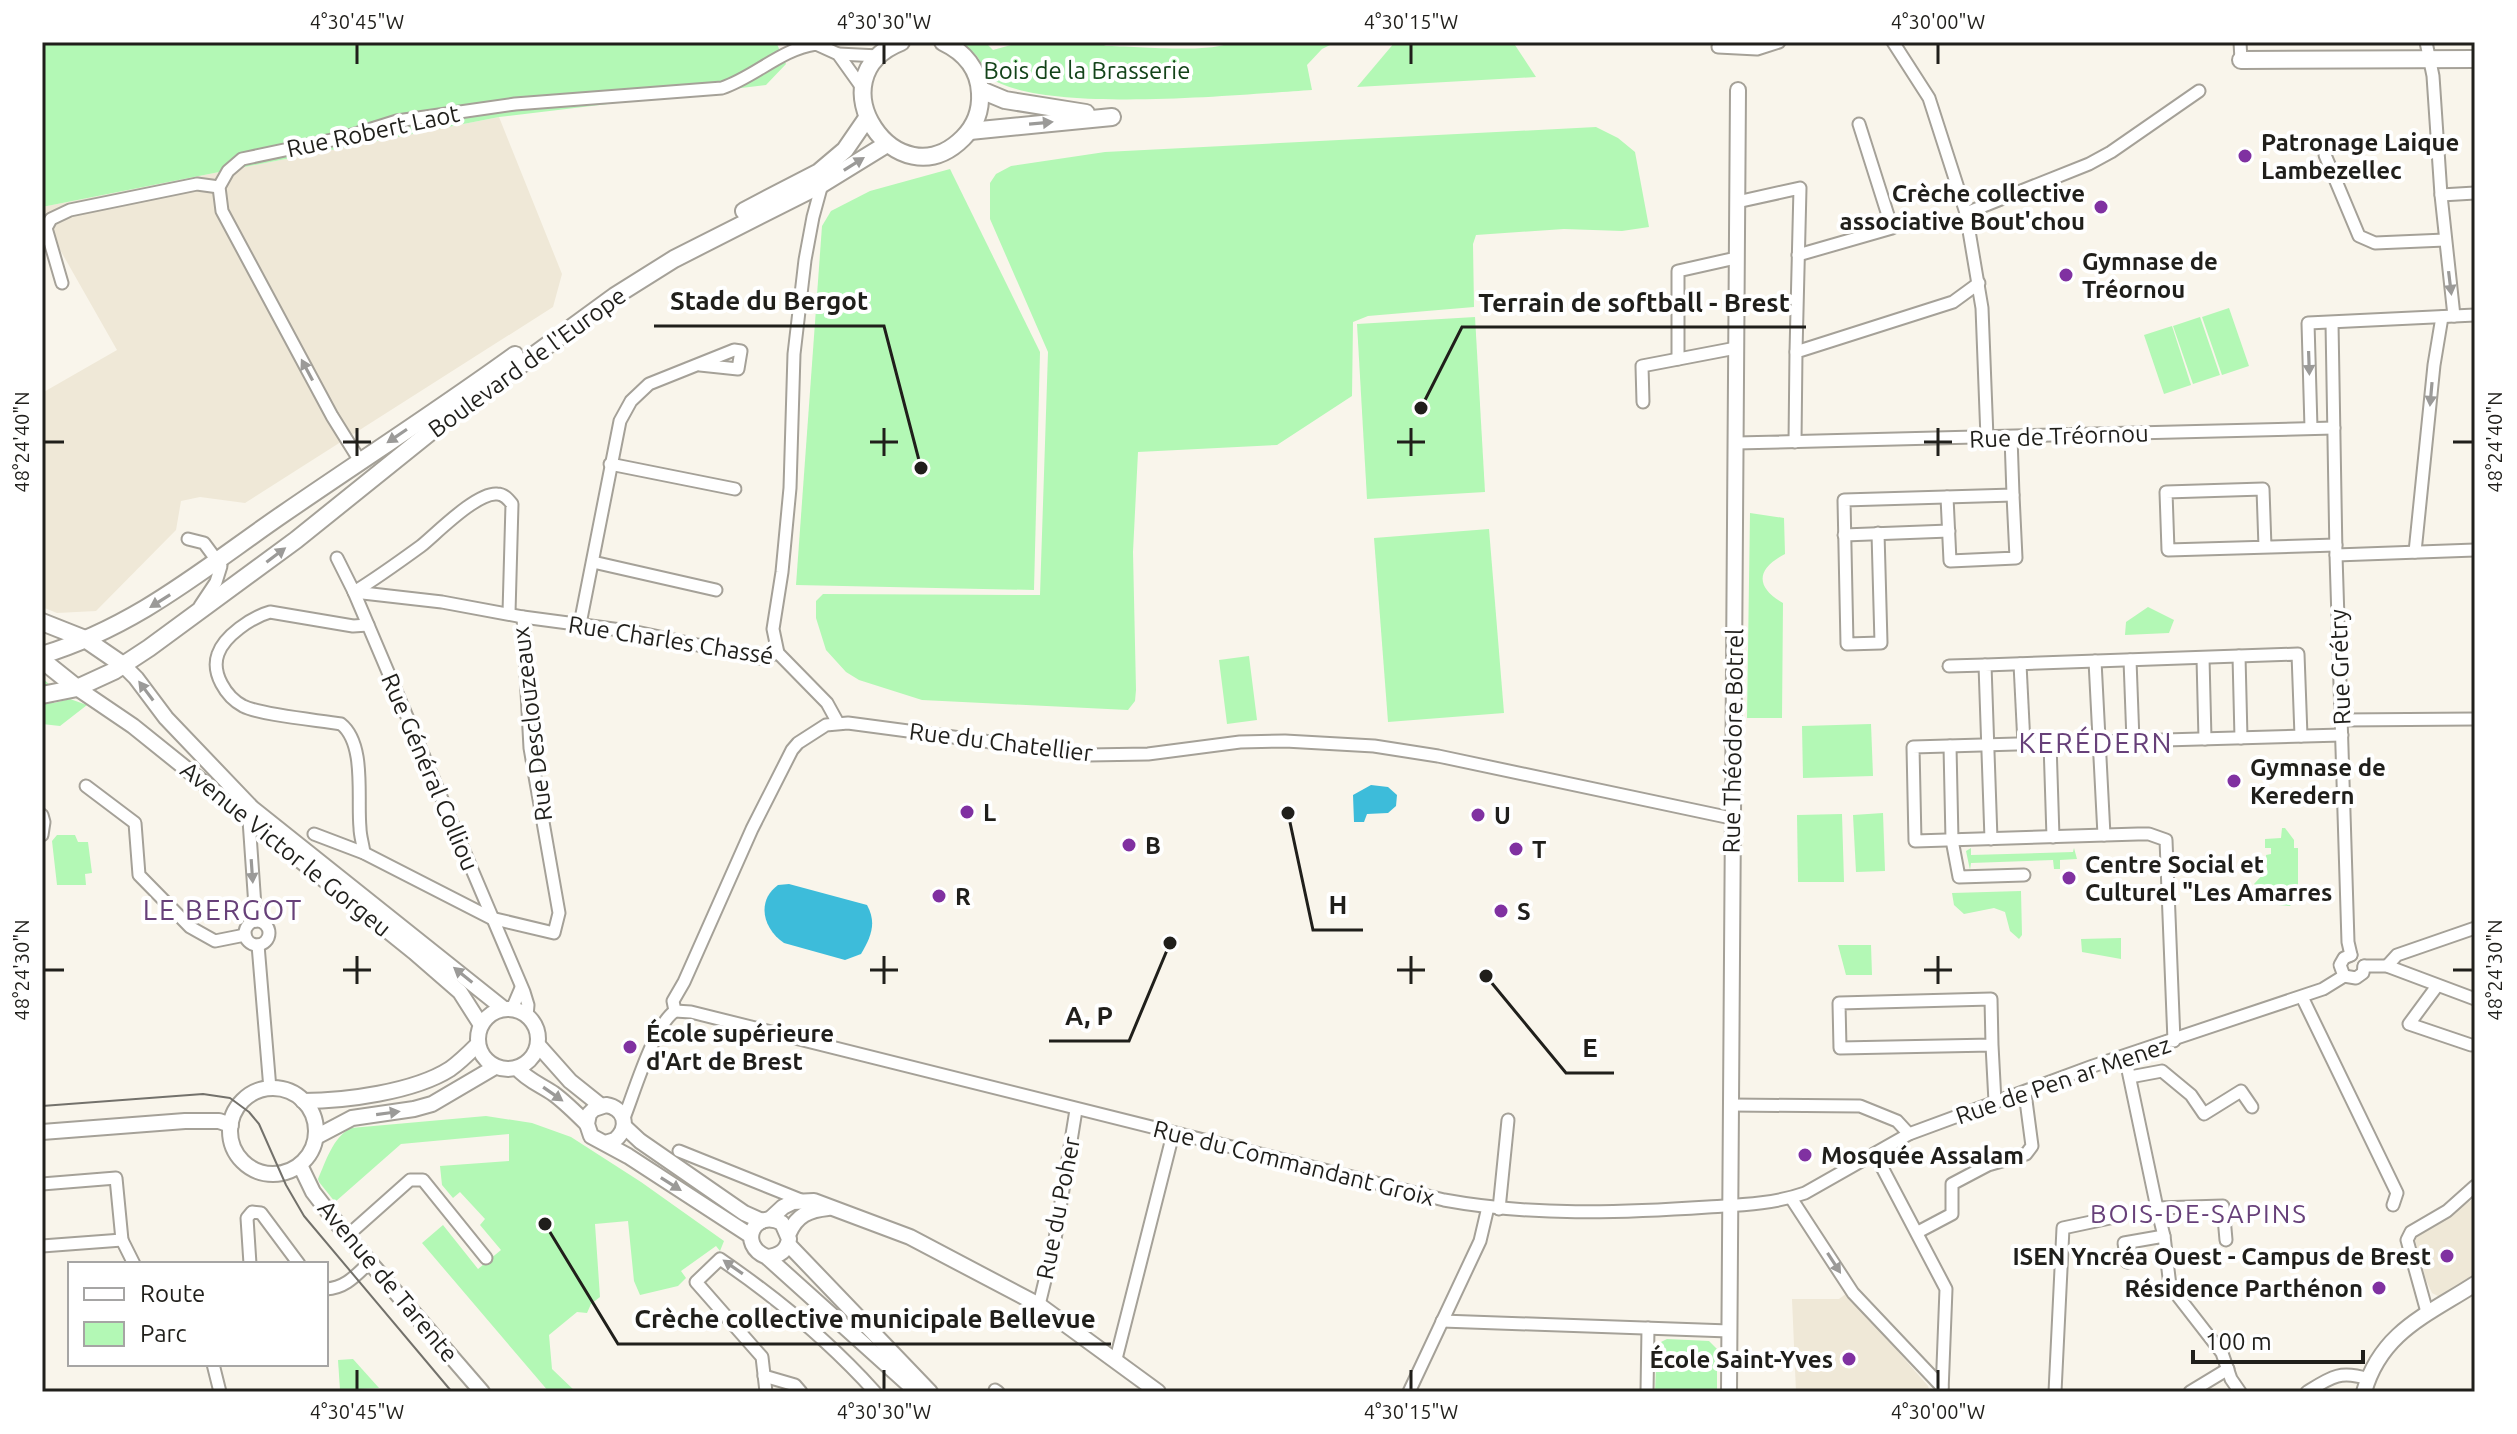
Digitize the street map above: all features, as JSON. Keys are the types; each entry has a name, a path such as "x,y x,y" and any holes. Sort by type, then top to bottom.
{"main road":[{"path":"898,43 879,56 867,75 863,89 867,118 887,144 904,152 931,154 957,144 970,131 977,118 981,90 967,59 943,42"},
{"path":"2241,60 2475,59"},
{"path":"970,131 1112,117 1005,100 981,90"},
{"name":"Boulevard de l'Europe","path":"42,658 155,605 217,559 663,254 819,172 845,150 867,118"},
{"name":"Boulevard de l'Europe","path":"77,688 123,665 192,617 306,532 444,421 615,296 674,259 822,184 887,144"},
{"path":"42,622 85,639 123,665"},
{"path":"42,658 77,688"},
{"path":"42,695 77,688"}],"street":[{"path":"1718,47 1757,49 1779,42"},
{"path":"1893,42 1929,98 1966,213 1979,283 1987,438"},
{"path":"2240,42 2241,60"},
{"path":"2415,552 2434,365 2448,317 2434,84 2426,42"},
{"name":"Rue Robert Laot","path":"219,187 228,171 242,159 346,137 397,121 515,104 722,88 738,82 787,52 816,44 879,56"},
{"path":"831,48 863,89"},
{"name":"Rue Théodore Botrel","path":"1729,1392 1738,90"},
{"path":"1966,213 2089,164 2199,91"},
{"path":"1798,255 1892,228 1859,124"},
{"path":"2325,155 2359,236 2375,243 2445,240"},
{"path":"62,283 46,228 51,219 70,210 197,184 219,187 222,211 332,416 360,461"},
{"path":"778,653 773,629 791,479 794,354 813,217 822,184"},
{"path":"1737,202 1800,188 1795,442"},
{"path":"2441,195 2475,193"},
{"path":"795,198 813,217"},
{"path":"1678,359 1678,271 1736,258"},
{"path":"1796,352 1953,302 1979,283"},
{"path":"2311,428 2308,323 2475,315"},
{"name":"Rue Grétry","path":"2332,323 2341,720 2348,942 2351,955"},
{"path":"1643,402 1642,366 1736,348"},
{"path":"580,624 620,421 631,401 649,384 700,365"},
{"name":"Rue de Tréornou","path":"1736,443 2334,428"},
{"path":"1947,497 1950,561 2016,558 2011,437"},
{"path":"610,464 735,489"},
{"path":"2265,547 2263,489 2166,492 2168,550 2265,547 2415,552 2475,550"},
{"path":"354,592 422,545 465,509 486,496 497,494 506,497 512,504 509,613"},
{"path":"1878,533 1881,643 1847,644 1844,500 2013,495"},
{"path":"1844,535 1949,531"},
{"path":"188,539 204,543 217,559"},
{"name":"Rue Général Colliou","path":"337,558 521,988 528,1005 527,1016"},
{"name":"Boulevard de l'Europe","path":"192,617 220,573 217,559"},
{"path":"593,562 716,590"},
{"name":"Rue Desclouzeaux","path":"354,592 523,617 530,748 559,913 554,933 491,918"},
{"path":"364,853 360,830 358,759 347,728 341,724 246,708 232,699 223,686 217,656 225,642 258,615 270,612 353,626 368,625"},
{"name":"Rue Charles Chassé","path":"523,617 636,632 759,658 778,653 827,703 838,723"},
{"path":"1949,666 2298,654 2301,736"},
{"path":"2239,656 2241,738"},
{"path":"2203,658 2205,739"},
{"path":"2130,660 2133,741"},
{"path":"2095,661 2104,835"},
{"path":"2020,664 2024,744"},
{"name":"Avenue Victor le Gorgeu","path":"123,665 166,718 252,808 508,1009 527,1016"},
{"path":"1985,665 1991,839"},
{"name":"Avenue Victor le Gorgeu","path":"77,688 122,718 460,992 481,1025"},
{"path":"2341,720 2475,719"},
{"path":"605,1143 620,1136 634,1087 663,1023 675,1011 673,1001 792,750 812,733 826,725 838,723"},
{"name":"Rue du Chatellier","path":"838,723 1088,755 1148,754 1211,744 1251,742 1374,746 1428,754 1731,818"},
{"path":"2174,1041 2166,840 2149,834 1915,841 1913,747 2342,735"},
{"path":"2050,743 2053,837"},
{"path":"1950,746 1952,840 1959,877 2024,875"},
{"path":"86,786 135,823 139,875 190,927 215,941 245,935"},
{"path":"42,815 42,835"},
{"path":"249,820 256,921"},
{"path":"314,834 364,853 491,918"},
{"path":"256,921 263,923 269,931 267,940 258,945 248,942 245,935 248,926 256,921"},
{"path":"2387,966 2397,955 2475,928"},
{"path":"258,945 270,1089"},
{"path":"2351,955 2359,956 2364,966 2363,973 2356,978 2344,976 2340,969 2342,961 2351,955"},
{"path":"2364,966 2387,966 2475,999"},
{"name":"Rue de Pen ar Menez","path":"1909,1134 2125,1056 2302,997 2344,976"},
{"path":"2437,986 2409,1024 2471,1045"},
{"path":"495,1067 484,1058 478,1044 481,1025 491,1014 508,1009 521,988"},
{"path":"2302,997 2397,1193 2393,1205"},
{"path":"1992,1045 1840,1048 1839,1003 1991,999 1995,1102"},
{"name":"Rue du Commandant Groix","path":"675,1011 691,1012 1432,1197 1493,1208 1602,1212 1732,1206 1791,1198 1909,1134"},
{"path":"316,1137 352,1118 432,1104 495,1067 517,1068 531,1059 538,1045 536,1029 527,1016"},
{"path":"303,1101 329,1100 407,1087 447,1071 478,1044"},
{"path":"538,1045 570,1081 606,1105 640,1141 721,1197 766,1220 782,1223 800,1259 930,1392"},
{"path":"2125,1056 2164,1236 2170,1286 2222,1353 2231,1379 2240,1392"},
{"path":"517,1068 524,1076 563,1101 587,1124 591,1136 751,1236 757,1252 767,1257 917,1392"},
{"path":"2130,1077 2162,1071 2191,1095 2204,1114 2241,1091 2252,1107"},
{"path":"587,1124 589,1114 634,1087"},
{"path":"270,1089 282,1089 303,1101 314,1117 316,1137 298,1172 267,1174 243,1162 235,1151 231,1125 237,1109 247,1098 270,1089"},
{"path":"1918,1232 1952,1214 1952,1184 1988,1165 2026,1154 2032,1146 2025,1093"},
{"path":"1731,1105 1860,1106 1897,1121 1909,1134"},
{"name":"Rue du Poher","path":"1039,1305 1055,1239 1076,1110"},
{"path":"1409,1392 1493,1208 1508,1120"},
{"path":"42,1132 185,1121 219,1121 231,1125"},
{"path":"1116,1359 1173,1134"},
{"path":"679,1151 801,1200 814,1201 910,1237 1039,1305 1158,1392"},
{"path":"1875,1154 1946,1289 1943,1390"},
{"name":"Avenue de Tarente","path":"298,1172 347,1236 482,1392"},
{"path":"42,1184 116,1178 122,1240 133,1262"},
{"path":"347,1236 410,1180 423,1180 486,1258"},
{"path":"2427,1312 2407,1240 2411,1232 2447,1211 2475,1186"},
{"path":"1791,1198 1853,1293 1943,1390"},
{"path":"751,1236 754,1227 783,1207 801,1200"},
{"path":"2055,1392 2063,1228 2157,1208 2223,1206 2226,1240"},
{"path":"767,1257 780,1254 798,1218 828,1208"},
{"path":"250,1262 247,1218 252,1212 261,1213 298,1262"},
{"path":"2127,1262 2124,1243 2164,1236"},
{"path":"42,1246 122,1240"},
{"path":"766,1392 762,1357 696,1282 720,1259 775,1297 847,1361 875,1392"},
{"path":"328,1289 348,1283 370,1262"},
{"path":"2307,1392 2336,1375 2346,1373 2366,1386 2379,1356 2397,1336 2427,1312 2475,1284"},
{"path":"1442,1321 1729,1331"},
{"path":"1647,1392 1648,1328"},
{"path":"214,1366 220,1392"},
{"path":"2190,1392 2228,1369"},
{"path":"764,1376 795,1385 801,1392"}],"shaded area":[{"path":"499,117 562,274 553,307 245,503 200,497 181,501 176,530 96,611 57,613 42,607 42,393 117,350 42,218 42,207"},
{"name":"ISEN Yncréa Ouest - Campus de Brest","path":"2475,1198 2475,1275 2440,1297 2432,1293 2426,1280 2414,1236"},
{"name":"École Saint-Yves","path":"1847,1293 1930,1392 1796,1392 1792,1299 1839,1299"}],"green space":[{"path":"42,42 776,42 786,64 766,85 499,117 42,207"},
{"name":"Bois de la Brasserie","path":"957,42 985,42 993,50 1022,42 1097,42 1106,46 1191,49 1230,42 1336,42 1322,49 1307,65 1312,90 1194,98 1096,99 1052,96 1015,89 989,77 977,56"},
{"path":"1395,42 1513,42 1536,77 1357,87"},
{"path":"1596,127 1618,138 1635,152 1649,227 1622,231 1564,229 1476,235 1473,244 1474,307 1368,316 1353,322 1352,396 1277,445 1138,452 1133,552 1136,690 1135,701 1128,710 922,700 859,680 846,672 826,650 816,618 816,601 823,594 1040,595 1048,352 990,219 990,183 996,174 1011,166 1105,152"},
{"path":"950,169 1040,352 1034,590 796,585 822,226 831,211 870,191"},
{"path":"2229,308 2249,366 2222,375 2202,317"},
{"path":"1475,317 1485,492 1367,499 1357,324"},
{"path":"2200,317 2220,375 2193,384 2173,326"},
{"path":"2172,326 2191,385 2164,394 2144,335"},
{"path":"1750,513 1784,518 1785,554 1769,566 1763,578 1767,591 1783,603 1782,718 1747,718"},
{"path":"1489,529 1504,713 1388,722 1374,538"},
{"path":"2148,607 2174,620 2169,633 2125,635 2126,622"},
{"path":"1249,656 1257,720 1227,724 1219,660"},
{"path":"42,678 49,684 54,703 70,699 87,705 60,726 42,724"},
{"path":"1871,724 1873,776 1803,778 1802,726"},
{"path":"1883,813 1885,871 1856,872 1853,815"},
{"path":"1842,814 1844,882 1798,882 1797,815"},
{"path":"2282,828 2294,840 2294,848 2298,848 2298,897 2290,906 2278,905 2254,884 2267,870 2266,855 2271,854 2271,848 2265,848 2265,839 2281,838"},
{"path":"57,835 75,835 78,842 88,842 92,873 85,874 86,885 57,885 52,841"},
{"path":"1971,848 1971,855 2073,852 2074,848 2077,859 2060,860 2060,869 2054,869 2053,860 1971,863 1970,870 1966,851"},
{"path":"2021,891 2022,935 2019,939 2010,931 2005,912 1994,908 1964,914 1954,905 1952,893"},
{"path":"2121,938 2121,959 2082,952 2081,939"},
{"path":"1838,945 1871,945 1872,975 1846,975"},
{"path":"486,1116 532,1123 571,1137 724,1241 720,1251 716,1246 681,1271 686,1278 678,1286 640,1295 634,1281 628,1221 595,1224 600,1297 591,1304 587,1313 577,1312 549,1335 552,1369 576,1392 549,1392 422,1243 443,1225 478,1269 501,1250 480,1225 485,1219 460,1192 453,1198 442,1185 440,1166 509,1161 509,1134 401,1144 335,1202 318,1179 335,1143 351,1128"},
{"path":"1667,1339 1709,1341 1717,1349 1717,1392 1655,1392 1657,1344"},
{"path":"353,1359 379,1388 340,1390 338,1360"}],"water":[{"path":"1371,785 1388,787 1397,795 1396,806 1388,813 1367,814 1364,822 1354,822 1353,795"},
{"path":"789,884 867,905 872,930 861,954 845,960 784,943 777,937 767,923 765,907 771,892 778,885"}],"tram line":[{"path":"42,1106 203,1094 230,1098 259,1124 286,1185 304,1216 452,1392"}],"place":[{"name":"Patronage Laique Lambezellec","path":"2245,156"},
{"name":"Crèche collective associative Bout'chou","path":"2101,207"},
{"name":"Gymnase de Tréornou","path":"2066,275"},
{"name":"Terrain de softball - Brest","path":"1421,408"},
{"name":"Stade du Bergot","path":"921,468"},
{"name":"Gymnase de Keredern","path":"2234,781"},
{"name":"L","path":"967,812"},
{"name":"H","path":"1288,813"},
{"name":"U","path":"1478,815"},
{"name":"B","path":"1129,845"},
{"name":"T","path":"1516,849"},
{"name":"Centre Social et Culturel \"Les Amarres","path":"2069,878"},
{"name":"R","path":"939,896"},
{"name":"S","path":"1501,911"},
{"name":"A, P","path":"1170,943"},
{"name":"E","path":"1486,976"},
{"name":"École supérieure d'Art de Brest","path":"630,1047"},
{"name":"Mosquée Assalam","path":"1805,1155"},
{"name":"Crèche collective municipale Bellevue","path":"545,1224"},
{"name":"ISEN Yncréa Ouest - Campus de Brest","path":"2447,1256"},
{"name":"Résidence Parthénon","path":"2379,1288"},
{"name":"École Saint-Yves","path":"1849,1359"}],"district":[{"name":"KERÉDERN","path":"2096,742"},
{"name":"LE BERGOT","path":"223,909"},
{"name":"BOIS-DE-SAPINS","path":"2199,1213"}]}
